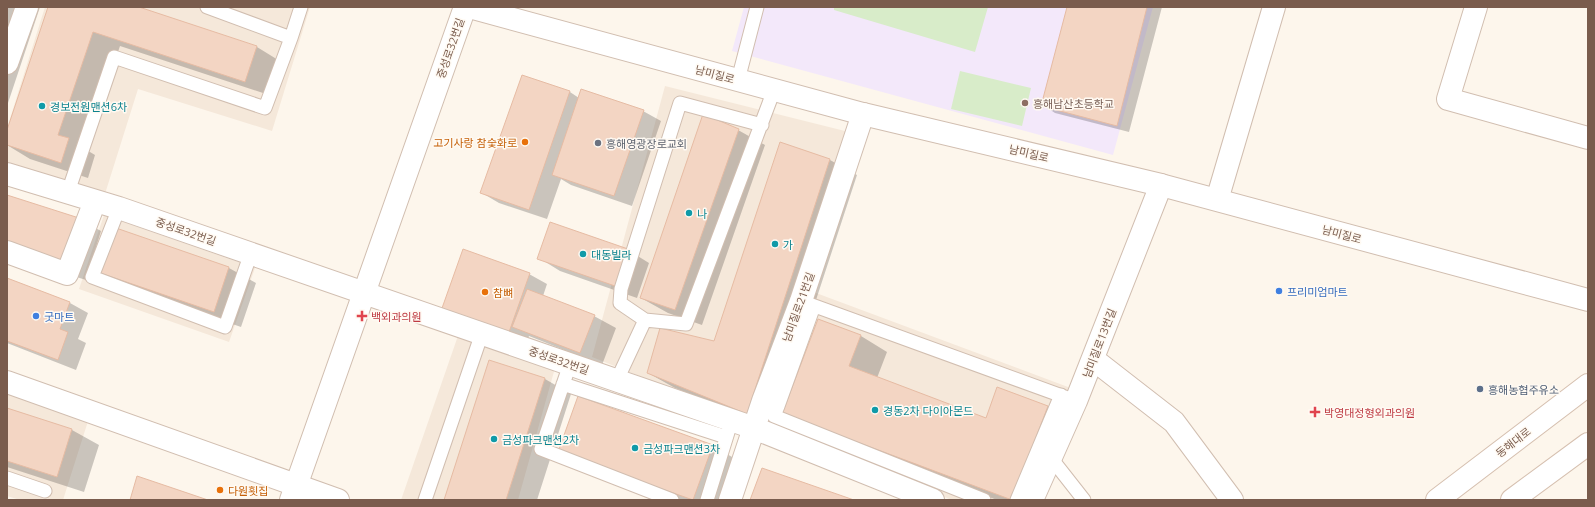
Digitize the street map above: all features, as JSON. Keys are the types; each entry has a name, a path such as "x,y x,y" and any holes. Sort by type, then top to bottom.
{"street":[{"path":"7,64 27,7"},
{"name":"중성로32번길","path":"293,493 465,7"},
{"name":"남미질로","path":"469,7 863,114 1161,184 1588,300"},
{"path":"1217,200 1274,7"},
{"path":"1476,7 1448,99 1588,138"},
{"name":"남미질로21번길","path":"730,500 754,428 770,403 808,303 863,114"},
{"name":"중성로32번길","path":"7,174 119,208 482,333 567,374 617,380 729,429 754,428 933,500"},
{"name":"남미질로13번길","path":"1032,500 1051,458 1069,398 1093,359 1161,184"},
{"path":"7,252 67,274 95,201"},
{"path":"1093,359 1174,422 1232,500"},
{"path":"7,382 293,493 338,500"},
{"name":"동해대로","path":"1438,500 1588,385"},
{"path":"1512,500 1588,444"}],"lane":[{"path":"207,7 291,38"},
{"path":"68,192 114,57 265,108 301,7"},
{"path":"738,80 757,7"},
{"path":"762,125 680,103 621,289 620,303 645,320 686,324 762,125 774,90"},
{"path":"119,208 92,277 225,327 251,253"},
{"path":"808,303 1069,398 1017,500"},
{"path":"617,380 645,320"},
{"path":"425,500 482,333"},
{"path":"672,500 541,450 567,374 729,429 707,500"},
{"path":"770,403 774,416 984,500"},
{"path":"1051,458 1084,500"},
{"path":"7,478 45,491"}],"shaded area":[{"name":"경보전원맨션6차","path":"45,7 310,7 272,131 138,89 104,197 7,167 7,128"},
{"name":"흥해남산초등학교","path":"744,7 1153,7 1113,155 732,51"},
{"path":"665,86 853,133 749,420 592,357"},
{"path":"104,215 255,268 229,342 79,289"},
{"name":"경동2차 다이아몬드","path":"808,290 1076,390 1027,500 952,500 761,424"},
{"name":"금성파크맨션2차","path":"460,330 555,368 518,500 401,500"},
{"path":"7,392 89,418 63,500 20,500 7,496"}],"green space":[{"path":"834,7 988,7 975,52 834,10"},
{"path":"960,71 1031,88 1022,126 951,109"}],"building":[{"name":"경보전원맨션6차","path":"48,7 139,7 257,46 245,82 93,32 58,135 69,138 61,163 7,145 7,130"},
{"path":"1067,7 1147,7 1117,126 1041,106"},
{"name":"고기사랑 참숯화로","path":"522,75 570,91 529,210 480,193"},
{"name":"흥해영광장로교회","path":"581,89 644,110 614,196 552,175"},
{"name":"나","path":"703,114 739,129 675,310 640,298"},
{"name":"가","path":"780,142 830,159 747,414 647,373 660,328 714,341"},
{"path":"7,195 79,218 64,268 7,250"},
{"name":"대동빌라","path":"550,222 628,249 615,286 537,259"},
{"path":"116,228 229,267 214,312 100,273"},
{"name":"참뼈","path":"463,249 530,273 508,335 441,311"},
{"name":"굿마트","path":"7,278 70,302 60,329 68,332 58,360 7,341"},
{"path":"527,289 595,315 580,353 512,327"},
{"name":"경동2차 다이아몬드","path":"818,319 861,335 849,366 986,418 997,387 1048,406 1012,500 782,414"},
{"name":"금성파크맨션2차","path":"489,360 545,378 506,500 444,500"},
{"name":"금성파크맨션3차","path":"578,396 713,445 693,500 558,452"},
{"path":"7,408 72,429 57,477 7,461"},
{"path":"762,468 854,500 750,500"},
{"path":"137,476 208,500 130,500"}],"place":[{"name":"흥해남산초등학교","path":"1025,103"},
{"name":"경보전원맨션6차","path":"42,106"},
{"name":"고기사랑 참숯화로","path":"525,142"},
{"name":"흥해영광장로교회","path":"598,143"},
{"name":"나","path":"689,213"},
{"name":"가","path":"775,244"},
{"name":"대동빌라","path":"583,254"},
{"name":"프리미엄마트","path":"1279,291"},
{"name":"참뼈","path":"485,292"},
{"name":"굿마트","path":"36,316"},
{"name":"백외과의원","path":"362,316"},
{"name":"흥해농협주유소","path":"1480,389"},
{"name":"경동2차 다이아몬드","path":"875,410"},
{"name":"박영대정형외과의원","path":"1315,412"},
{"name":"금성파크맨션2차","path":"494,439"},
{"name":"금성파크맨션3차","path":"635,448"},
{"name":"다원횟집","path":"220,490"}]}
